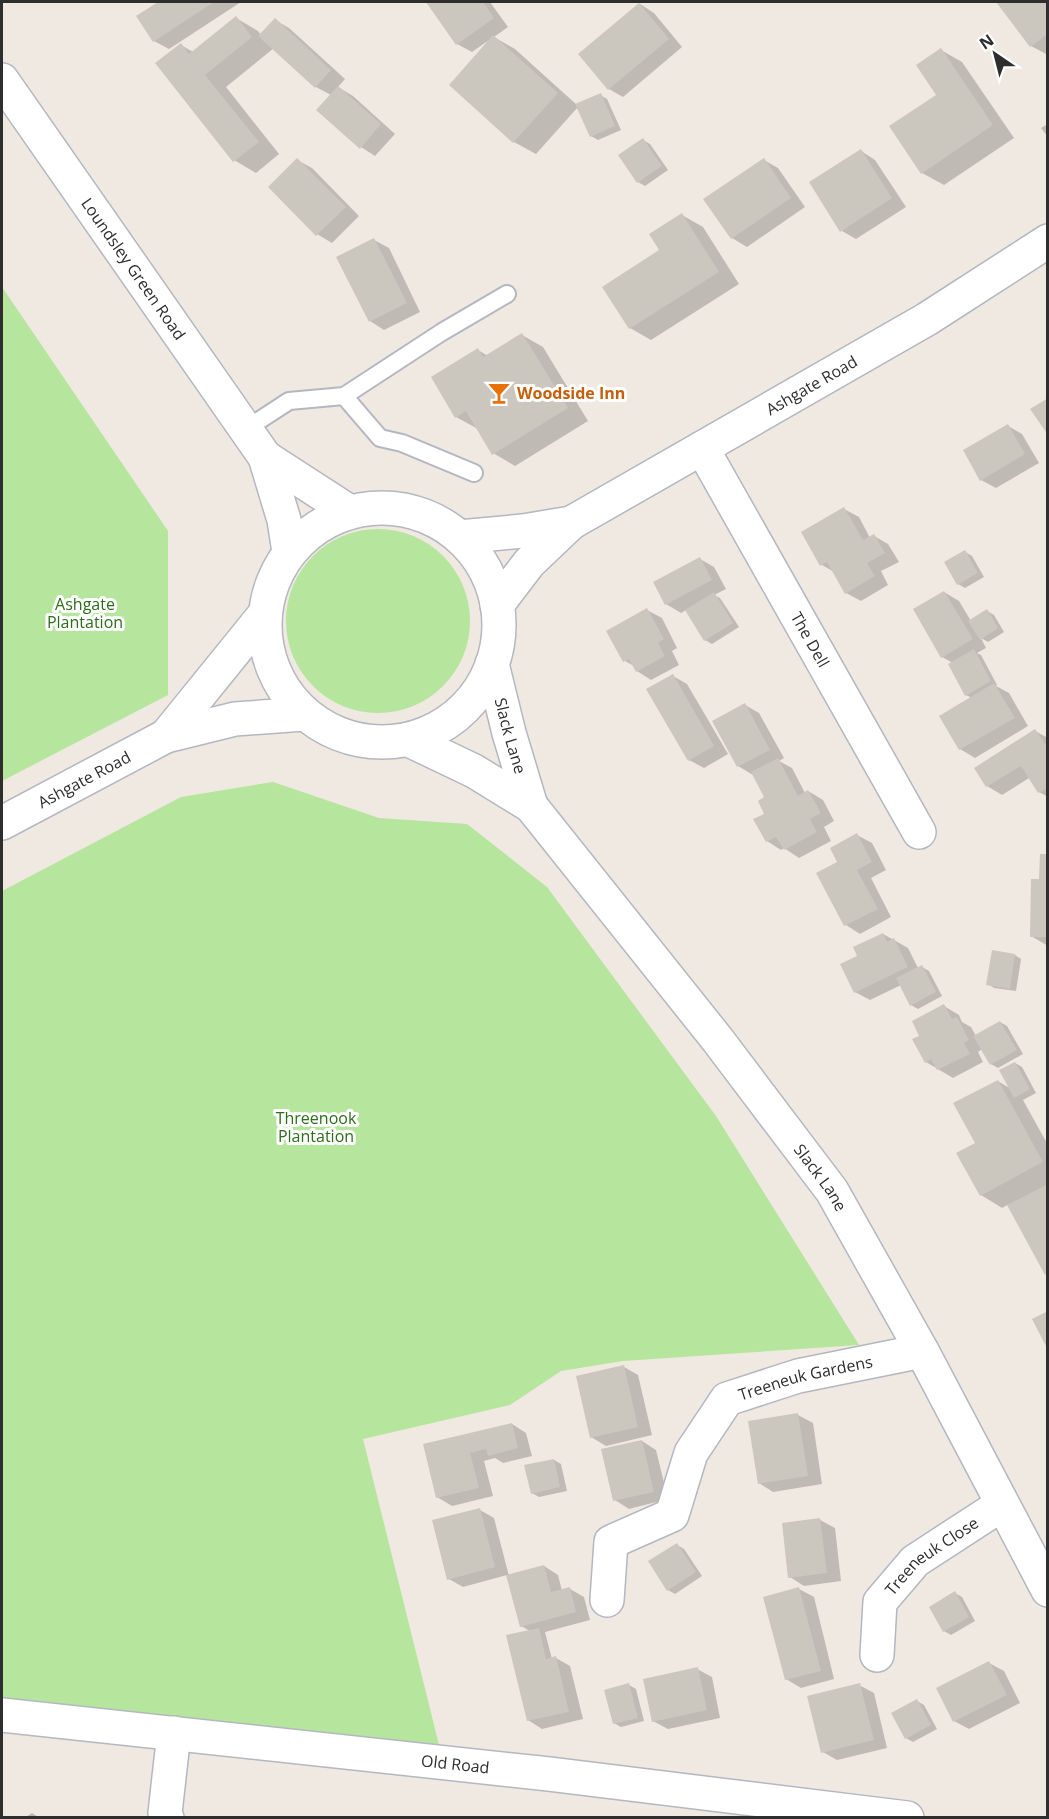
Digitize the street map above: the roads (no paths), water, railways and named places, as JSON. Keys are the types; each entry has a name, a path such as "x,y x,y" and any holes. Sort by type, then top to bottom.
{"street":[{"name":"Loundsley Green Road","path":"2,80 265,457 284,520 289,552"},
{"name":"Ashgate Road","path":"498,605 529,562 572,523 927,319 1047,241"},
{"name":"The Dell","path":"702,448 919,832"},
{"name":"Loundsley Green Road","path":"265,457 350,512"},
{"path":"379,508 407,510 435,520 459,537 477,556 490,579 498,605 499,635 492,664 480,690 460,712 436,729 409,740 381,743 354,740 328,730 304,714 281,686 267,652 264,615 268,593 277,571 289,552 306,535 327,521 350,512 379,508"},
{"name":"Ashgate Road","path":"459,537 523,531 572,523"},
{"name":"Ashgate Road","path":"166,736 264,615"},
{"name":"Slack Lane","path":"492,664 509,733 531,806"},
{"name":"Ashgate Road","path":"2,823 166,736 235,718 304,714"},
{"name":"Slack Lane","path":"409,740 474,771 531,806 717,1039 832,1191 922,1351 1047,1590"},
{"name":"Treeneuk Gardens","path":"607,1600 611,1542 672,1515 691,1453 727,1399 798,1376 922,1351"},
{"name":"Treeneuk Close","path":"877,1655 880,1602 915,1561 1001,1505"},
{"name":"Old Road","path":"2,1715 549,1774 907,1818"},
{"path":"167,1818 165,1813 174,1733"}],"lane":[{"path":"246,429 289,401 344,396 442,332 507,294"},
{"path":"344,396 380,438 402,443 474,473"}],"place":[{"name":"Woodside Inn","path":"499,393"}],"park label":[{"name":"Ashgate Plantation","path":"85,613"},
{"name":"Threenook Plantation","path":"316,1127"}]}
